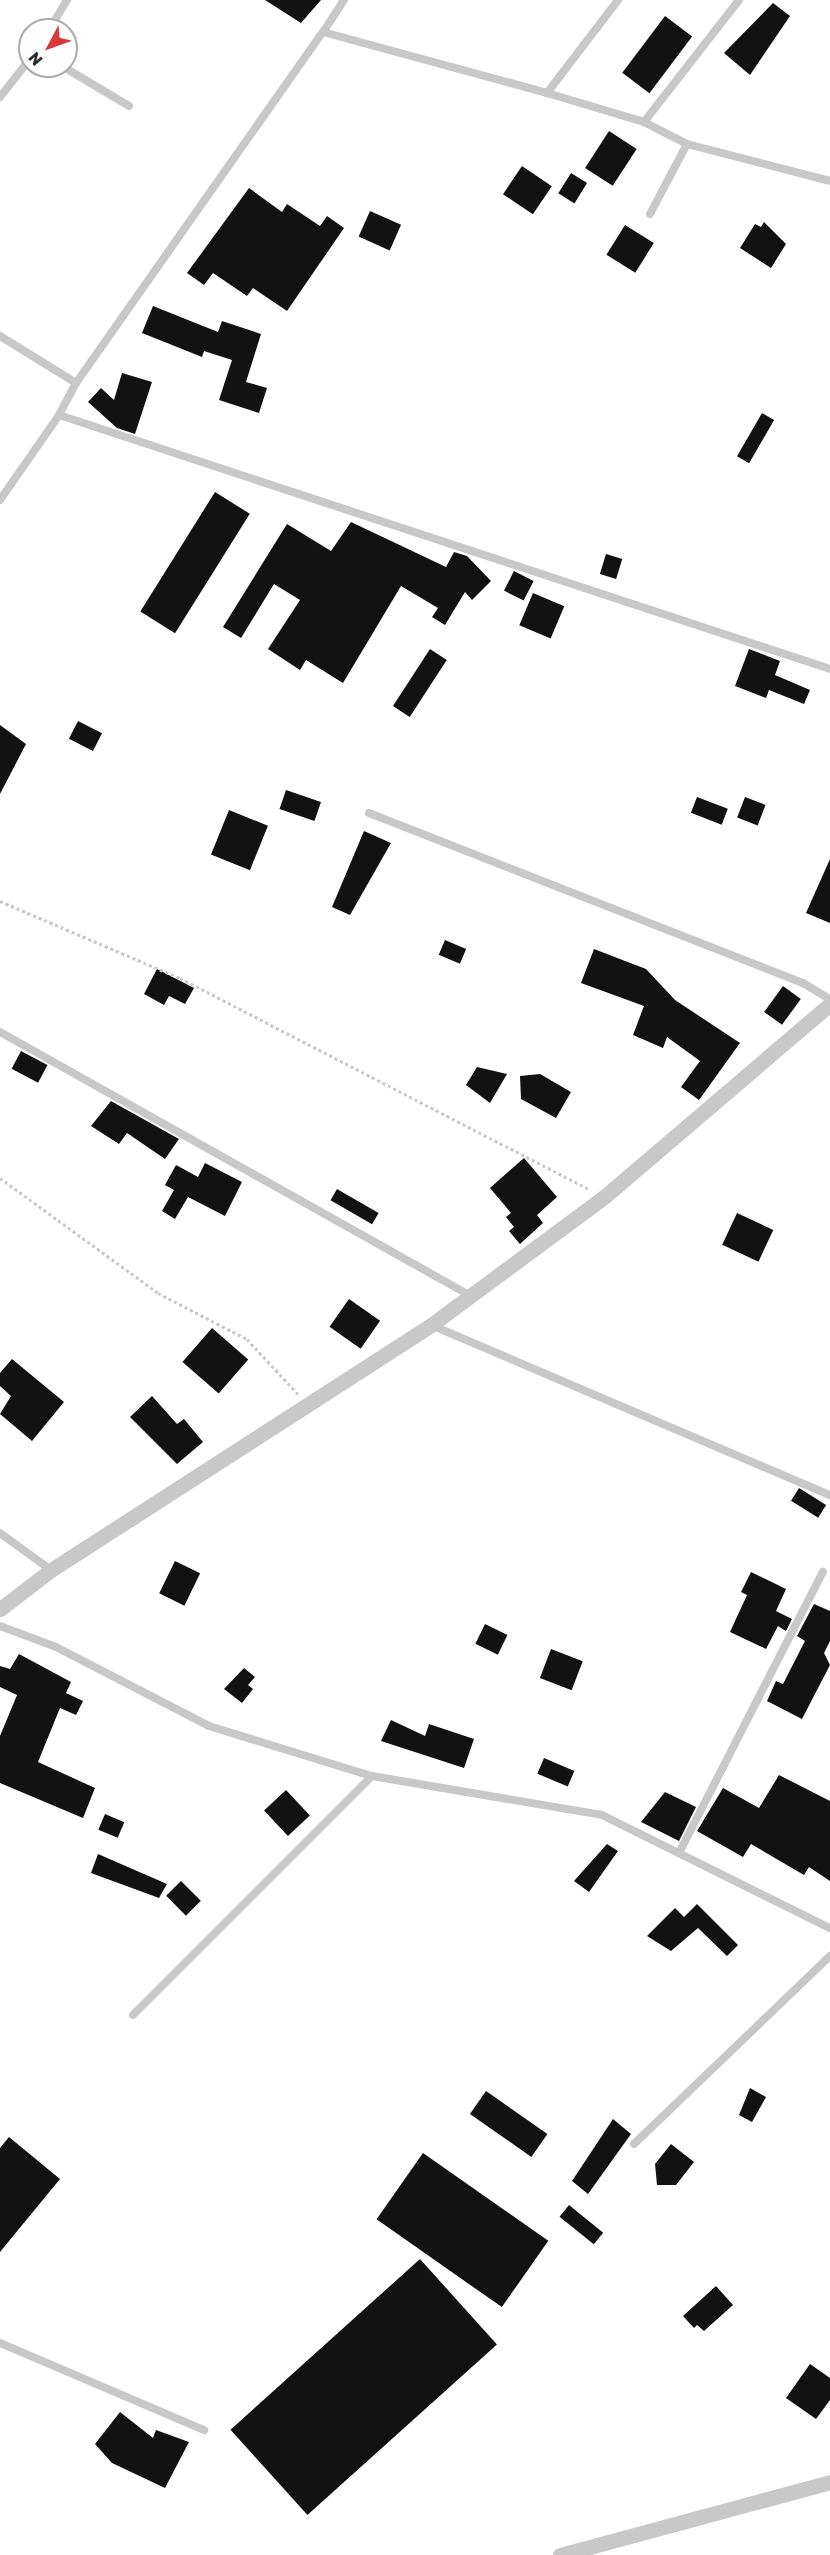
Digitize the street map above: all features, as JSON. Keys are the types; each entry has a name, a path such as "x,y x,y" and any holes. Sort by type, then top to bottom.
{"street":[{"path":"0,1609 51,1570 310,1407 431,1325 604,1197 830,1004"},
{"path":"560,2555 830,2482"}],"lane":[{"path":"56,18 67,0"},
{"path":"1,498 59,415 76,383 344,0"},
{"path":"547,93 618,0"},
{"path":"644,122 739,0"},
{"path":"323,32 644,122 687,144 830,181"},
{"path":"0,97 18,74"},
{"path":"78,76 129,106"},
{"path":"650,214 687,144"},
{"path":"0,336 76,383"},
{"path":"59,415 830,669"},
{"path":"369,813 803,983 830,999"},
{"path":"0,1032 469,1295"},
{"path":"431,1325 830,1495"},
{"path":"0,1533 51,1570"},
{"path":"679,1853 823,1572"},
{"path":"0,1626 56,1647 209,1726 372,1776 602,1815 830,1928"},
{"path":"133,2015 372,1776"},
{"path":"634,2144 830,1956"},
{"path":"0,2343 204,2430"}],"path":[{"path":"0,902 180,978 604,1197"},
{"path":"0,1178 158,1293 247,1339 310,1407"}],"building":[{"path":"265,0 321,0 301,23"},
{"path":"773,3 790,16 750,75 724,53"},
{"path":"665,16 692,36 649,93 622,73"},
{"path":"609,131 637,149 613,186 585,168"},
{"path":"522,166 552,186 533,214 503,194"},
{"path":"571,173 587,183 574,203 558,193"},
{"path":"249,188 282,212 287,204 320,226 327,216 344,228 287,311 253,288 247,296 213,273 204,285 187,273"},
{"path":"370,211 401,225 390,250 359,237"},
{"path":"764,222 786,244 771,268 740,248 755,224 761,227"},
{"path":"625,225 654,243 635,273 606,255"},
{"path":"153,306 218,332 222,321 261,334 246,382 267,388 259,413 219,400 232,360 204,351 202,357 142,333"},
{"path":"122,373 152,382 135,434 117,428 88,402 101,388 114,400"},
{"path":"762,413 774,420 749,463 737,456"},
{"path":"215,492 250,514 175,633 140,612"},
{"path":"351,522 446,567 454,552 467,556 491,581 472,600 465,592 445,625 432,617 438,608 401,586 343,683 306,660 300,670 268,649 300,600 274,584 241,638 223,627 287,524 331,551"},
{"path":"606,554 622,559 616,579 600,574"},
{"path":"514,571 534,581 524,601 504,591"},
{"path":"533,593 564,606 551,639 519,625"},
{"path":"430,649 447,660 410,717 393,706"},
{"path":"749,649 780,661 775,675 810,690 804,704 769,690 766,698 735,686"},
{"path":"78,721 102,733 93,751 69,739"},
{"path":"0,725 26,744 0,794"},
{"path":"286,790 321,802 314,821 279,809"},
{"path":"697,797 728,809 722,825 691,813"},
{"path":"745,797 766,805 758,825 737,818"},
{"path":"229,810 268,826 250,870 211,855"},
{"path":"364,831 391,843 350,915 332,907"},
{"path":"830,859 830,923 806,913"},
{"path":"445,940 466,949 460,964 439,955"},
{"path":"594,949 646,969 675,1000 740,1043 699,1100 681,1087 700,1061 667,1037 663,1048 633,1035 644,1006 581,983"},
{"path":"157,969 194,988 185,1004 169,996 164,1005 144,994"},
{"path":"783,986 801,999 782,1025 764,1012"},
{"path":"21,1051 47,1065 38,1083 12,1069"},
{"path":"477,1067 507,1074 490,1103 466,1085"},
{"path":"540,1074 571,1092 556,1118 521,1099 520,1076"},
{"path":"111,1101 179,1139 165,1159 127,1133 119,1144 91,1126"},
{"path":"524,1158 557,1197 537,1215 543,1223 520,1244 509,1231 514,1227 506,1217 511,1213 490,1188"},
{"path":"205,1163 242,1182 225,1216 188,1197 175,1219 162,1211 174,1190 165,1185 176,1165 198,1177"},
{"path":"337,1189 379,1213 372,1224 331,1200"},
{"path":"737,1213 773,1230 758,1262 722,1245"},
{"path":"349,1299 380,1321 361,1349 329,1327"},
{"path":"212,1328 248,1359 219,1393 182,1362"},
{"path":"12,1359 64,1402 32,1441 0,1414 11,1396 0,1386 0,1373"},
{"path":"152,1396 177,1424 184,1419 203,1442 177,1464 130,1417"},
{"path":"799,1488 826,1505 818,1518 791,1501"},
{"path":"175,1561 200,1573 184,1606 159,1593"},
{"path":"751,1572 786,1589 776,1611 792,1619 786,1631 778,1626 766,1649 730,1632 747,1595 741,1592"},
{"path":"814,1604 830,1611 830,1641 824,1653 830,1665 802,1719 767,1701 776,1681 783,1684 805,1641 797,1636"},
{"path":"485,1624 507,1635 498,1655 475,1644"},
{"path":"551,1649 583,1661 572,1690 540,1678"},
{"path":"19,1654 71,1682 66,1693 83,1701 76,1715 60,1708 38,1762 95,1788 83,1818 0,1783 0,1736 17,1695 0,1687 0,1666 10,1669"},
{"path":"244,1668 255,1677 248,1685 253,1689 242,1703 224,1689"},
{"path":"391,1720 425,1736 429,1724 474,1739 464,1768 381,1741"},
{"path":"544,1758 574,1771 568,1787 537,1774"},
{"path":"779,1775 830,1801 830,1881 809,1867 804,1875 751,1844 743,1857 697,1831 723,1788 759,1808"},
{"path":"286,1790 310,1816 288,1836 264,1810"},
{"path":"665,1792 696,1807 679,1841 641,1822"},
{"path":"105,1814 124,1822 118,1838 98,1830"},
{"path":"607,1844 618,1851 589,1892 574,1881"},
{"path":"98,1854 167,1884 159,1898 91,1873"},
{"path":"181,1881 201,1901 186,1916 166,1896"},
{"path":"697,1904 738,1945 727,1956 698,1928 671,1951 647,1936 675,1908 684,1917"},
{"path":"750,2088 766,2097 752,2122 739,2115"},
{"path":"486,2091 547,2134 531,2157 470,2114"},
{"path":"613,2119 631,2134 588,2194 572,2181"},
{"path":"9,2137 60,2179 0,2252 0,2148"},
{"path":"671,2144 694,2162 676,2185 657,2185 655,2164"},
{"path":"423,2153 548,2241 502,2307 377,2219"},
{"path":"569,2205 603,2233 594,2244 560,2217"},
{"path":"420,2259 497,2344 307,2515 230,2430"},
{"path":"716,2286 733,2305 704,2331 697,2325 694,2328 683,2316"},
{"path":"810,2364 830,2378 830,2400 816,2419 786,2398"},
{"path":"120,2412 153,2438 156,2430 189,2442 165,2488 112,2463 95,2444"}]}
